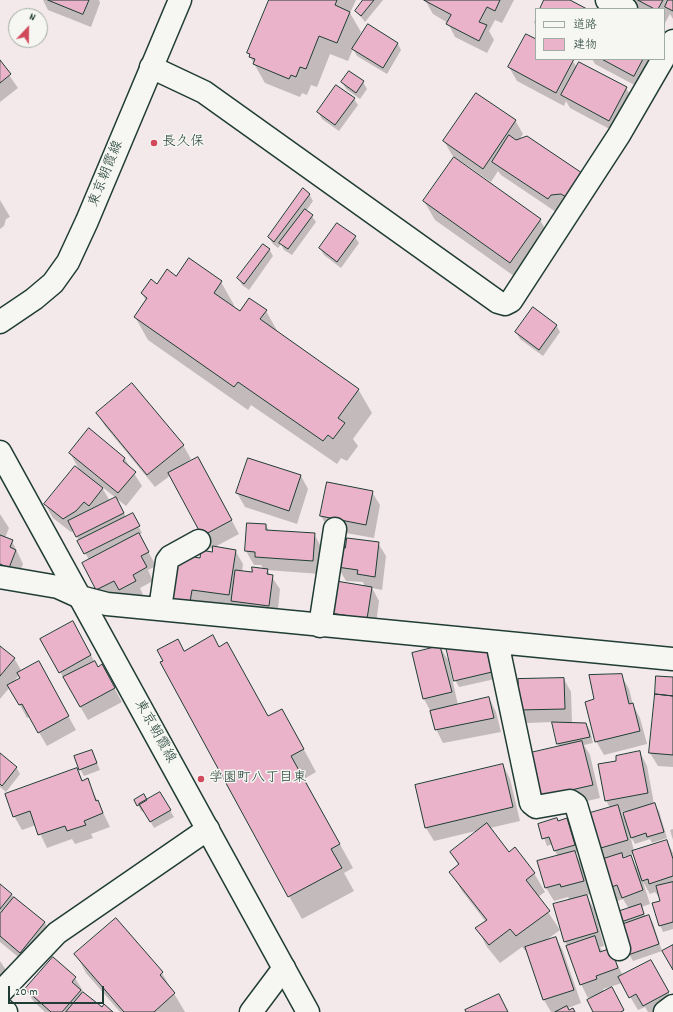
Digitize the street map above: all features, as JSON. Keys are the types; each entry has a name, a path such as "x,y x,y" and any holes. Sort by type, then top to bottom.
{"street":[{"name":"東京朝霞線","path":"0,322 34,299 53,283 68,262 87,221 180,0"},
{"path":"665,55 673,41"},
{"path":"151,67 204,92 498,302 505,304 511,301 619,135 662,60"},
{"name":"東京朝霞線","path":"0,452 308,1012"},
{"path":"320,626 334,529"},
{"path":"160,609 167,561 170,557 199,541"},
{"path":"1,578 58,587 80,597 107,604 320,626 673,659"},
{"path":"497,642 532,806 536,807 570,801 576,805 619,949"},
{"path":"0,994 57,933 208,829"},
{"path":"251,1012 284,968"},
{"path":"665,1012 673,1006"},
{"path":"0,1007 6,1012"}],"building":[{"path":"48,0 89,0 83,14"},
{"path":"269,0 337,0 335,5 350,12 337,43 319,36 306,69 300,67 296,77 291,75 289,79 253,64 255,59 249,57 250,54 247,53"},
{"path":"363,0 374,0 361,16 355,11"},
{"path":"424,0 500,0 495,11 487,7 479,22 487,25 479,41 446,24 451,15"},
{"path":"544,0 570,0 585,8 540,8"},
{"path":"638,0 663,0 659,8 653,8"},
{"path":"668,0 673,0 673,11 665,7"},
{"path":"368,24 398,43 383,68 352,49"},
{"path":"526,34 535,38 535,60 573,60 556,93 508,67"},
{"path":"0,60 11,74 0,83"},
{"path":"604,60 642,60 634,76"},
{"path":"579,62 627,87 609,121 561,95"},
{"path":"349,71 364,81 356,93 341,82"},
{"path":"336,85 355,98 335,125 317,112"},
{"path":"476,93 516,120 483,169 443,141"},
{"path":"509,135 516,140 527,136 582,173 566,197 561,194 551,195 548,199 492,162"},
{"path":"454,157 541,219 510,263 423,201"},
{"path":"303,188 310,194 274,242 268,237"},
{"path":"305,209 313,215 288,249 279,243"},
{"path":"337,223 356,236 337,262 319,248"},
{"path":"263,244 270,249 244,284 237,278"},
{"path":"189,258 222,281 214,293 240,311 249,298 267,310 260,319 359,389 338,418 345,423 333,439 328,435 323,441 238,382 234,387 134,317 147,298 141,293 151,279 157,284 167,269 176,276"},
{"path":"533,307 557,325 539,350 515,332"},
{"path":"132,383 184,445 147,475 96,413"},
{"path":"89,428 125,458 123,461 136,472 118,493 69,453"},
{"path":"198,457 232,520 202,536 168,473"},
{"path":"248,458 301,475 289,511 236,493"},
{"path":"75,466 103,488 89,506 84,502 76,511 63,519 44,504"},
{"path":"327,482 373,491 366,525 320,516"},
{"path":"116,497 124,513 76,537 68,521"},
{"path":"133,513 140,526 84,554 77,541"},
{"path":"247,523 266,524 266,530 315,533 313,561 255,557 255,552 245,551"},
{"path":"139,533 149,552 141,556 147,567 133,575 136,581 119,590 114,581 96,590 82,563"},
{"path":"0,535 13,540 10,547 16,550 9,568 0,564"},
{"path":"347,538 379,542 375,577 357,574 358,570 337,567 339,548 345,548"},
{"path":"213,546 236,550 229,595 192,590 190,602 174,600 170,593 173,567 194,557 200,558 201,550 212,552"},
{"path":"252,567 268,569 267,574 273,575 269,606 231,601 235,570 252,572"},
{"path":"336,581 372,587 367,619 331,613"},
{"path":"73,621 91,655 59,673 40,639"},
{"path":"213,635 219,647 227,642 268,716 282,709 304,749 291,756 340,844 331,849 342,868 288,897 160,662 163,661 157,650 178,639 184,651"},
{"path":"0,646 15,658 0,676"},
{"path":"440,646 452,692 423,699 412,653"},
{"path":"446,647 487,652 492,672 454,681"},
{"path":"39,661 69,716 38,733 22,704 19,705 7,685 20,678 17,673"},
{"path":"95,661 98,667 102,664 115,688 80,707 63,677"},
{"path":"622,674 629,704 633,703 640,731 595,742 585,702 594,699 589,675"},
{"path":"656,676 673,677 673,696 655,694"},
{"path":"564,678 565,709 519,710 518,679"},
{"path":"655,694 673,696 673,755 649,753"},
{"path":"489,697 494,718 435,730 430,711"},
{"path":"552,722 586,723 590,737 557,744"},
{"path":"582,741 593,785 540,797 530,753"},
{"path":"92,750 97,763 79,770 74,756"},
{"path":"640,751 648,793 605,801 598,764 616,761 616,756"},
{"path":"0,753 17,767 2,786 0,784"},
{"path":"503,764 513,807 425,828 415,785"},
{"path":"77,768 82,781 88,778 96,801 98,800 103,813 84,821 86,825 67,831 65,826 38,835 30,811 13,817 5,794"},
{"path":"160,792 171,810 150,822 139,804"},
{"path":"144,794 147,800 137,806 134,800"},
{"path":"655,803 664,832 647,837 646,833 631,838 623,813"},
{"path":"618,805 628,840 594,850 583,815"},
{"path":"557,818 558,821 567,818 575,845 554,851 549,837 542,839 538,824"},
{"path":"487,823 509,852 515,847 535,873 526,880 550,911 516,936 510,929 489,945 475,928 487,920 449,872 459,864 450,852"},
{"path":"667,840 673,859 673,876 649,884 648,879 642,881 632,851"},
{"path":"575,851 584,881 561,887 560,884 545,888 537,861"},
{"path":"622,853 623,858 631,855 643,890 622,898 617,885 606,889 597,861"},
{"path":"673,882 673,922 659,926 652,903 660,901 656,886"},
{"path":"0,884 12,894 0,909"},
{"path":"587,895 598,932 564,942 553,904"},
{"path":"14,897 45,922 20,953 0,936 0,914"},
{"path":"641,904 644,914 621,922 617,912"},
{"path":"649,915 659,944 628,955 618,926"},
{"path":"116,918 163,972 160,975 175,993 154,1012 124,1012 74,954"},
{"path":"595,936 600,952 611,948 618,968 596,976 597,979 580,985 566,946"},
{"path":"556,937 574,990 543,1000 525,947"},
{"path":"673,945 673,970 662,951"},
{"path":"53,957 76,977 72,982 81,990 62,1012 51,1012 25,989"},
{"path":"651,960 669,992 643,1006 636,994 629,998 618,977"},
{"path":"612,987 624,1010 621,1012 593,1012 587,1000"},
{"path":"83,992 102,1007 104,1004 113,1012 66,1012"},
{"path":"499,994 508,1012 466,1012 465,1010"},
{"path":"567,1006 569,1010 573,1008 575,1012 555,1012"}],"place":[{"name":"長久保","path":"154,143"},
{"name":"学園町八丁目東","path":"201,779"}]}
